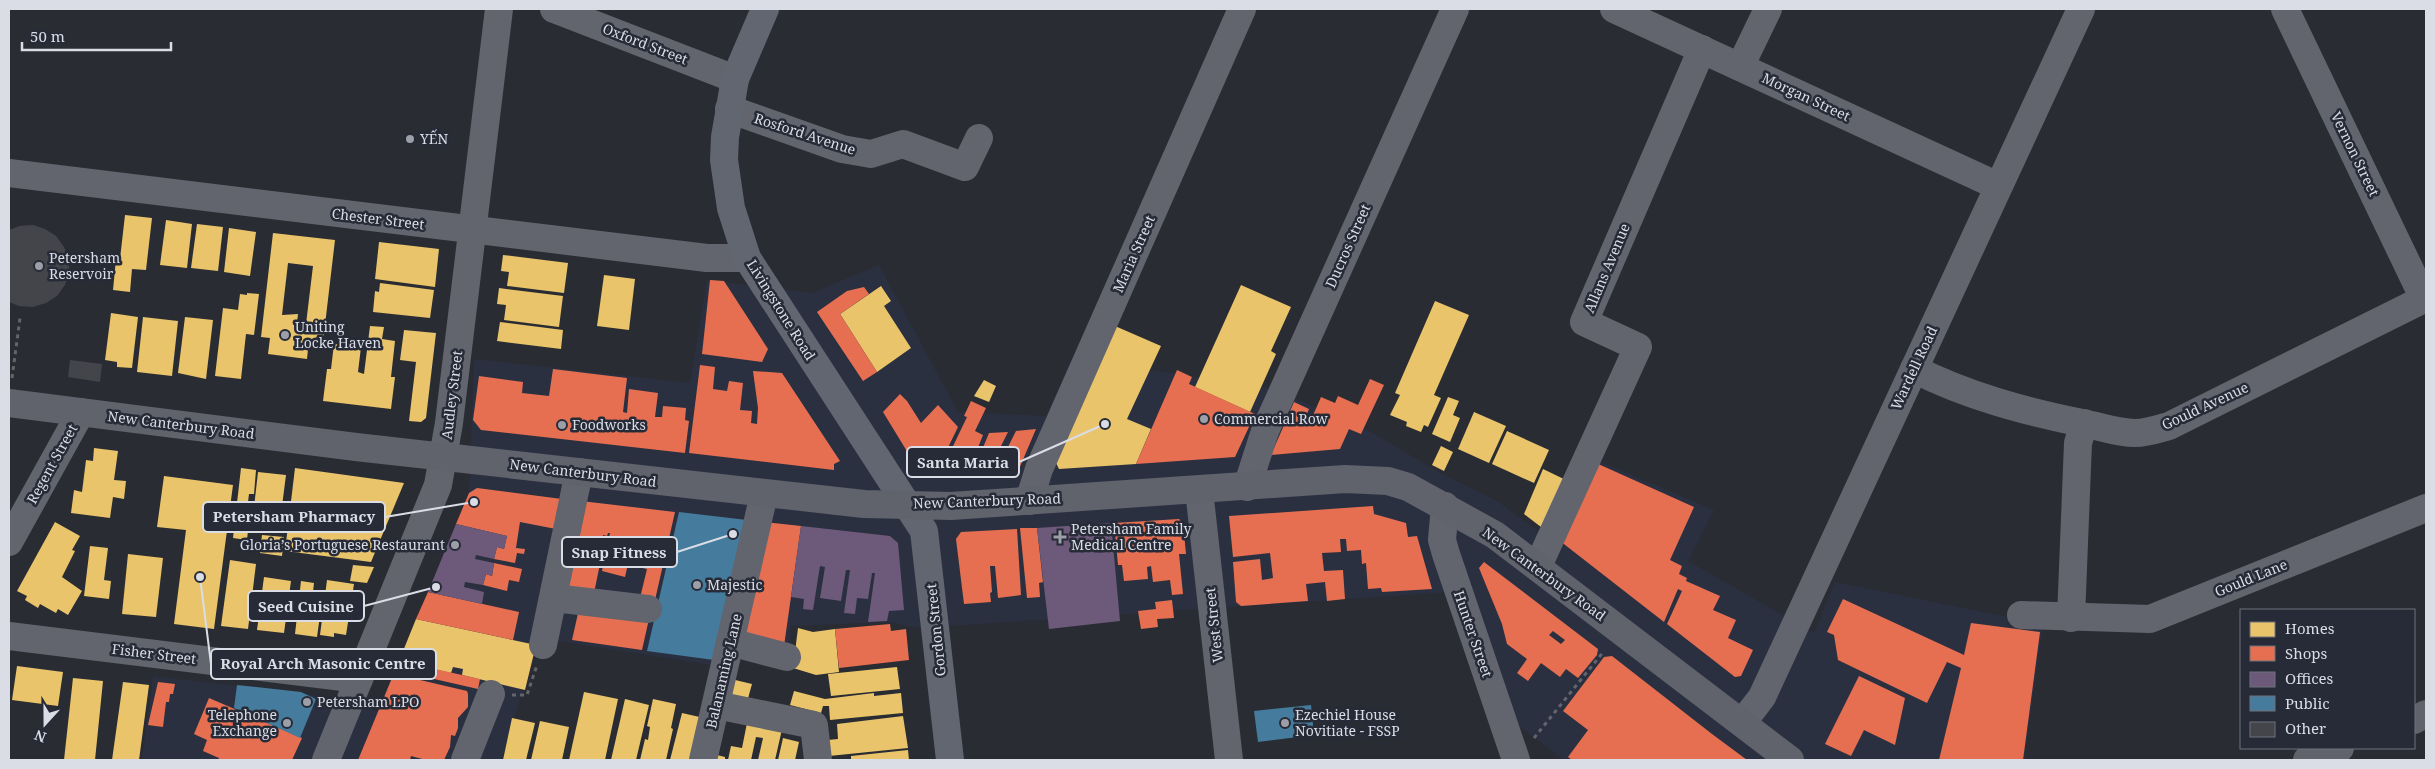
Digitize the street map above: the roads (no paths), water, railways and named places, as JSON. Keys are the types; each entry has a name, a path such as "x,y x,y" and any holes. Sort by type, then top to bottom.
{"highway":[{"name":"New Canterbury Road","path":"10,390 81,412 444,457 864,504 951,506 1367,478 1388,481 1408,487 1495,535 1790,760"},
{"path":"2307,760 2337,749"}],"main road":[{"name":"Livingstone Road","path":"766,9 735,79 729,109 724,160 731,208 747,258 906,505"},
{"name":"Gordon Street","path":"906,505 924,531 950,760"}],"street":[{"name":"Audley Street","path":"326,760 438,485 444,457 473,231 498,9"},
{"name":"Oxford Street","path":"554,9 735,79"},
{"name":"Maria Street","path":"1029,501 1039,469 1242,9"},
{"name":"Ducros Street","path":"1247,487 1265,431 1455,9"},
{"name":"Morgan Street","path":"1614,9 1998,186"},
{"path":"1740,67 1768,9"},
{"name":"Wardell Road","path":"1742,723 1762,698 2081,9"},
{"name":"Vernon Street","path":"2285,9 2425,298"},
{"name":"Allans Avenue","path":"1538,566 1638,347 1584,322 1702,50"},
{"name":"Rosford Avenue","path":"729,109 842,149 871,154 903,144 966,167 979,138"},
{"name":"Chester Street","path":"9,173 707,258 747,258"},
{"name":"Gould Avenue","path":"1914,369 1956,388 2036,414 2134,433 2149,432 2169,426 2425,298"},
{"name":"Regent Street","path":"9,542 81,412"},
{"path":"2071,618 2078,443 2084,423"},
{"path":"543,645 579,472"},
{"name":"West Street","path":"1199,490 1229,760"},
{"name":"Balanaming Lane","path":"704,760 764,494"},
{"name":"Hunter Street","path":"1445,506 1442,540 1516,760"},
{"name":"Gould Lane","path":"2021,615 2150,619 2426,508"},
{"path":"554,598 648,609"},
{"name":"Fisher Street","path":"9,636 359,679"},
{"path":"730,642 787,657"},
{"path":"465,760 491,694"},
{"path":"716,705 814,725 818,760"}],"place":[{"name":"YẾN","path":"410,139"},
{"name":"Petersham Reservoir","path":"39,266"},
{"name":"Uniting Locke Haven","path":"285,335"},
{"name":"Commercial Row","path":"1204,419"},
{"name":"Santa Maria","path":"1105,424"},
{"name":"Foodworks","path":"562,425"},
{"name":"Petersham Pharmacy","path":"474,502"},
{"name":"Snap Fitness","path":"733,534"},
{"name":"Petersham Family Medical Centre","path":"1060,537"},
{"name":"Gloria’s Portuguese Restaurant","path":"455,545"},
{"name":"Royal Arch Masonic Centre","path":"200,577"},
{"name":"Majestic","path":"697,585"},
{"name":"Seed Cuisine","path":"436,587"},
{"name":"Petersham LPO","path":"307,702"},
{"name":"Telephone Exchange","path":"287,723"},
{"name":"Ezechiel House Novitiate - FSSP","path":"1285,723"}]}
